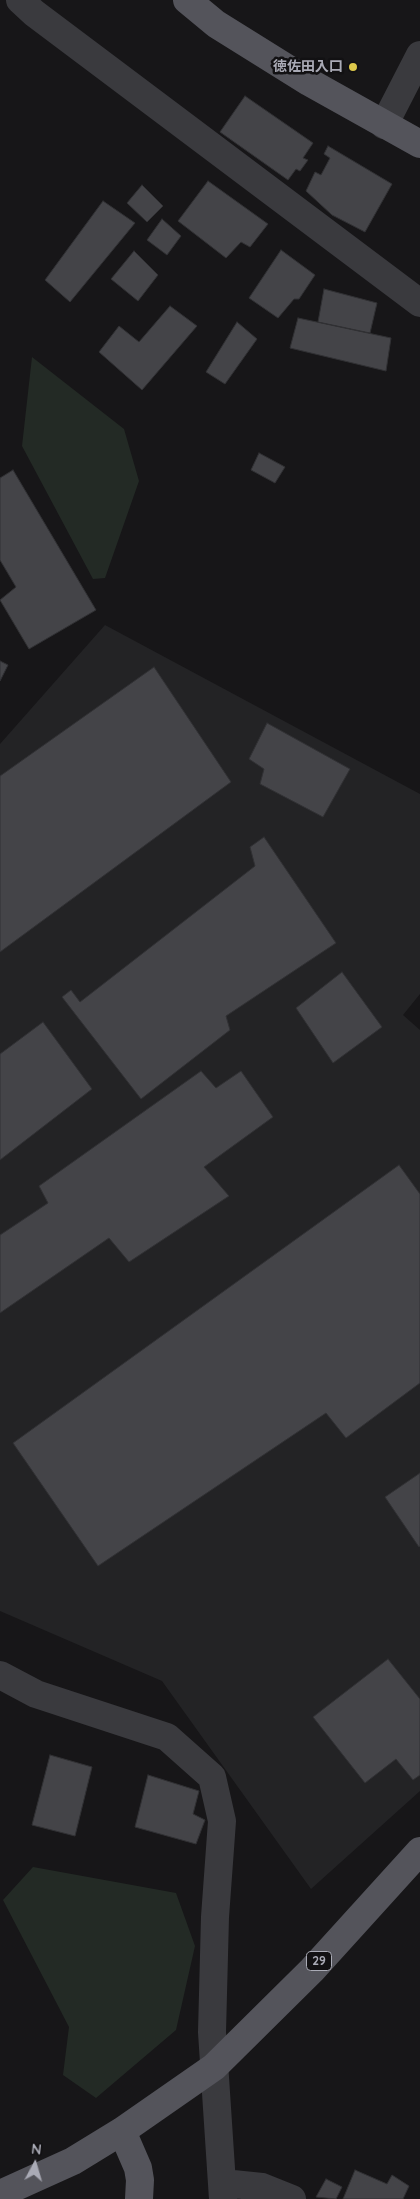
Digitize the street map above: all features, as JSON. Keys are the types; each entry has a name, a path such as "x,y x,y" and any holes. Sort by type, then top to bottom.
{"main road":[{"path":"187,0 216,24 384,125 420,144"},
{"name":"29","path":"0,2194 74,2161 122,2131 214,2067 312,1970 420,1851"},
{"path":"122,2131 138,2168 140,2180 138,2199"}],"street":[{"path":"20,0 42,19 420,303"},
{"path":"384,125 420,55"},
{"path":"0,1675 36,1694 167,1737 212,1777 222,1821 212,1981 214,2067 223,2191 262,2187 292,2199"}],"shaded area":[{"path":"32,357 124,429 139,481 105,578 93,579 22,446"},
{"path":"105,625 420,794 420,994 403,1015 420,1030 420,1791 311,1889 162,1681 0,1611 0,744"},
{"path":"33,1867 176,1893 195,1946 176,2030 96,2098 63,2075 69,2027 3,1900"}],"building":[{"path":"245,96 313,143 303,158 308,160 300,171 296,169 288,180 220,132"},
{"path":"328,146 392,184 365,232 332,215 306,191 315,172 321,175 330,158 324,154"},
{"path":"208,181 268,224 250,247 241,242 226,258 178,221"},
{"path":"142,185 163,206 147,222 127,203"},
{"path":"103,201 135,223 70,302 45,280"},
{"path":"162,219 181,236 167,255 147,240"},
{"path":"281,250 315,275 299,299 294,299 278,318 249,298"},
{"path":"134,251 158,275 138,301 111,279"},
{"path":"324,289 377,303 370,333 318,322"},
{"path":"170,306 197,326 142,390 99,352 119,326 139,342"},
{"path":"298,318 391,338 386,371 290,348"},
{"path":"237,322 257,339 225,384 206,372"},
{"path":"259,453 285,467 275,483 251,470"},
{"path":"13,470 96,610 29,649 0,600 16,587 0,560 0,478"},
{"path":"0,661 8,665 0,681"},
{"path":"154,667 231,782 0,952 0,776"},
{"path":"267,723 350,769 323,817 260,784 264,769 249,759"},
{"path":"264,837 336,943 226,1016 230,1030 141,1099 62,997 71,990 80,1002 255,866 250,847"},
{"path":"342,972 382,1027 333,1063 296,1008"},
{"path":"43,1022 92,1089 0,1160 0,1054"},
{"path":"201,1071 216,1088 241,1071 273,1117 204,1167 229,1196 129,1262 109,1238 0,1313 0,1235 48,1203 39,1186"},
{"path":"399,1165 420,1194 420,1383 346,1438 326,1413 98,1566 13,1443"},
{"path":"420,1473 420,1546 419,1547 385,1497"},
{"path":"388,1659 420,1699 420,1775 413,1780 396,1759 365,1783 313,1717"},
{"path":"50,1755 92,1767 75,1836 32,1825"},
{"path":"148,1775 199,1791 193,1814 205,1820 196,1844 135,1827"},
{"path":"355,2170 387,2184 392,2175 409,2186 403,2199 343,2199"},
{"path":"326,2179 342,2187 336,2199 316,2197"}],"place":[{"name":"徳佐田入口","path":"353,67"}]}
